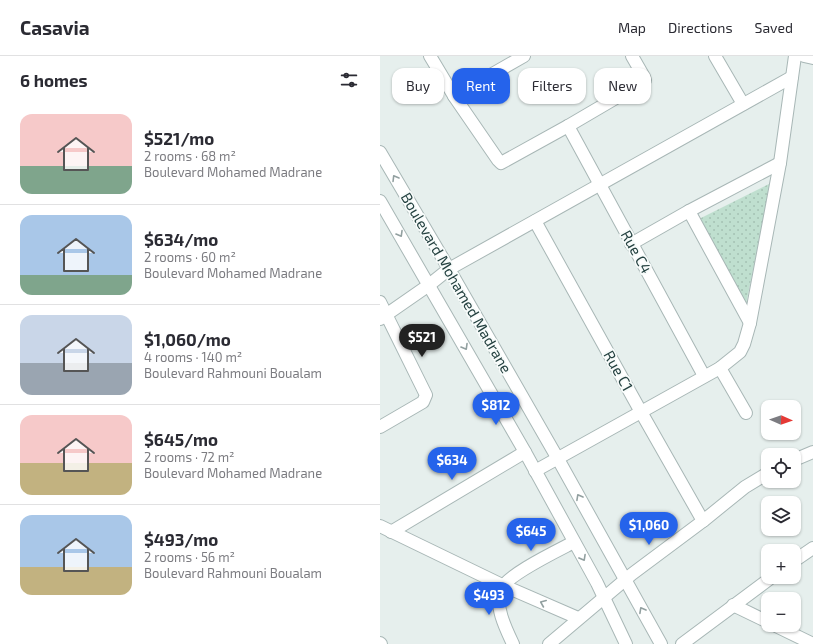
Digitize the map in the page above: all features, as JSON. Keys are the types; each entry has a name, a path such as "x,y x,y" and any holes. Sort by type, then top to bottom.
{"street":[{"path":"430,56 452,93"},
{"path":"503,68 524,56"},
{"path":"460,104 498,160 501,162 568,126 643,82 645,79 632,56"},
{"path":"715,56 743,104"},
{"path":"536,471 720,368 740,352 750,323 780,163 795,56"},
{"path":"804,56 813,58"},
{"path":"384,317 449,269 792,77"},
{"name":"Rue C4","path":"568,126 704,376"},
{"name":"Boulevard Mohamed Madrane","path":"380,152 558,459 661,644"},
{"path":"631,244 689,211 780,163"},
{"name":"Boulevard Mohamed Madrane","path":"380,201 536,471 597,583 626,644"},
{"path":"689,211 750,323"},
{"name":"Rue C1","path":"535,221 703,521"},
{"path":"380,302 384,317 426,395 423,402 380,427"},
{"path":"720,368 746,413"},
{"path":"391,532 525,452"},
{"path":"801,457 813,452"},
{"path":"549,644 578,618 625,580 745,487 761,477"},
{"path":"380,526 502,585 578,618"},
{"path":"513,644 502,619 500,609 499,592 502,585 524,569 574,542"},
{"path":"801,556 812,549"},
{"path":"682,644 762,584"},
{"path":"733,605 761,619"},
{"path":"788,632 813,644"}],"green space":[{"path":"771,183 745,309 697,220"}]}
